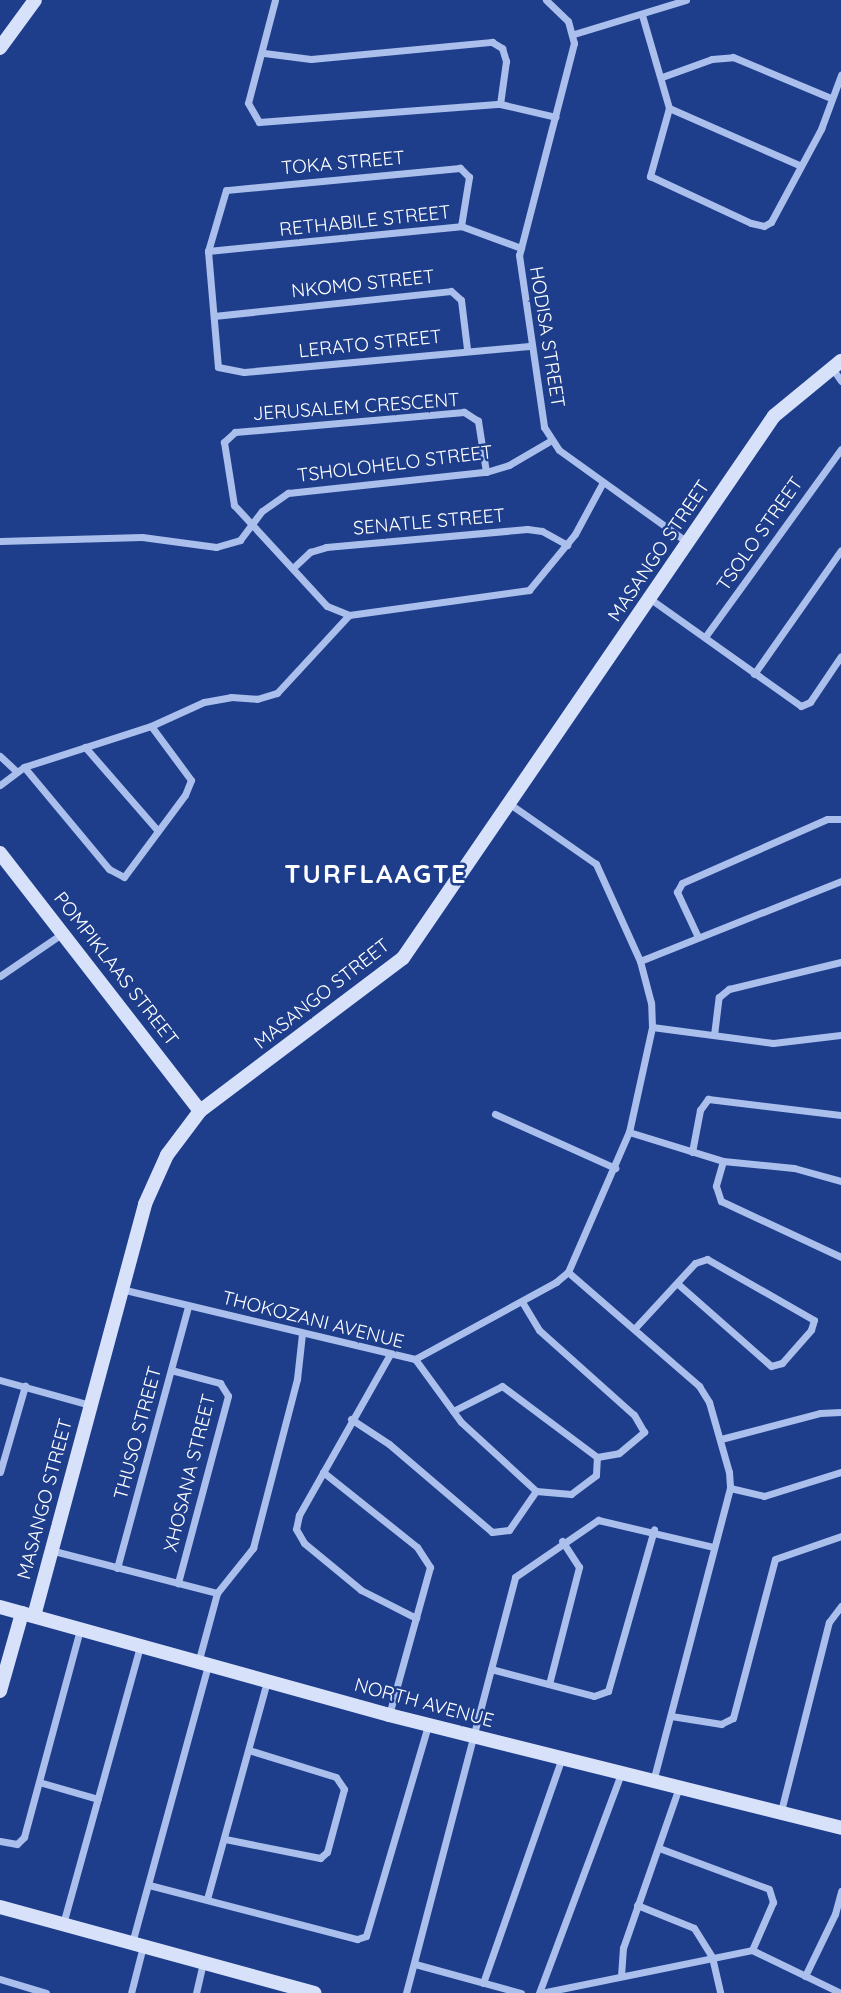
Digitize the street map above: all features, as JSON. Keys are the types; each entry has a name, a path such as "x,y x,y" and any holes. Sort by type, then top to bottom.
{"street":[{"path":"0,48 35,0"},
{"path":"275,0 264,53 248,103 258,122 500,104 556,117"},
{"path":"546,0 568,21 574,34 686,0"},
{"path":"642,15 669,107 650,166 652,178 767,226 821,129 841,75"},
{"name":"HODISA STREET","path":"550,441 532,346 521,248 556,117 574,34"},
{"path":"264,53 311,59 492,42 502,48 506,61 500,104"},
{"path":"662,77 712,59 733,57 831,98"},
{"path":"669,107 799,165"},
{"name":"TOKA STREET","path":"208,251 222,195 234,188 455,168 469,177 461,226"},
{"name":"RETHABILE STREET","path":"208,251 461,226 521,248"},
{"path":"208,251 214,316"},
{"name":"NKOMO STREET","path":"214,316 451,290 461,300 467,349"},
{"name":"LERATO STREET","path":"214,316 217,362 224,371 244,372 467,349 532,346"},
{"path":"836,364 841,381"},
{"name":"MASANGO STREET","path":"0,1691 50,1550 121,1289 154,1180 200,1111 403,958 511,805 774,416 836,364"},
{"name":"JERUSALEM CRESCENT","path":"349,615 327,606 295,566 252,527 230,495 224,442 235,432 464,412 478,421 486,472"},
{"path":"550,441 687,542"},
{"name":"TSHOLOHELO STREET","path":"0,541 142,537 216,547 240,540 269,505 301,489 486,472 509,465 550,441"},
{"name":"TSOLO STREET","path":"705,637 841,449"},
{"path":"0,785 21,769 151,726 212,699 257,699 277,693 349,615 524,592 549,571 603,482"},
{"name":"SENATLE STREET","path":"295,566 310,552 326,547 527,528 542,531 567,545"},
{"path":"754,674 841,550"},
{"path":"649,598 754,674 804,706 841,656"},
{"path":"0,755 21,769 108,869 119,876 128,875 191,780 151,726"},
{"path":"85,747 158,831"},
{"path":"511,805 596,864 640,961 652,1027 629,1132 568,1272 699,1386 721,1439 730,1488 712,1547 653,1781"},
{"path":"698,937 679,900 677,892 682,883 827,819 841,819"},
{"name":"POMPIKLAAS STREET","path":"0,853 102,979 200,1111"},
{"path":"640,961 841,881"},
{"path":"1,973 63,932"},
{"path":"714,1035 719,997 729,989 841,962"},
{"path":"652,1027 773,1043 841,1035"},
{"path":"692,1152 700,1110 708,1099 841,1115"},
{"path":"495,1114 615,1168"},
{"path":"629,1132 723,1161 794,1168 841,1181"},
{"path":"723,1161 716,1186 721,1201 841,1257"},
{"path":"635,1328 695,1263 715,1260 814,1320 811,1330 782,1363 771,1366 677,1283"},
{"name":"THOKOZANI AVENUE","path":"121,1289 389,1356 415,1359 522,1302 568,1272"},
{"path":"453,1411 502,1386 597,1457 619,1453 641,1437 643,1427 539,1330 522,1302"},
{"name":"THUSO STREET","path":"117,1567 188,1306"},
{"path":"131,1993 149,1885 203,1665 217,1593 253,1548 297,1379 302,1334"},
{"path":"389,1356 351,1419 296,1522 299,1536 376,1601 416,1618"},
{"path":"415,1359 453,1411 536,1491 571,1494 596,1475 597,1457"},
{"name":"XHOSANA STREET","path":"171,1370 220,1383 228,1396 178,1583"},
{"path":"0,1380 91,1406"},
{"path":"0,1472 25,1386"},
{"path":"721,1439 820,1413 841,1412"},
{"path":"351,1419 389,1444 492,1532 509,1530 536,1491"},
{"path":"323,1472 424,1553 430,1567 389,1715"},
{"path":"730,1488 764,1496 841,1472"},
{"path":"406,1993 475,1737 511,1582 562,1541 598,1520 654,1530 712,1547"},
{"path":"491,1669 594,1696 608,1691 654,1530"},
{"path":"671,1716 721,1724 733,1718 775,1559 841,1536"},
{"path":"549,1684 579,1567 562,1541"},
{"path":"50,1550 217,1593"},
{"path":"780,1815 829,1622 841,1606"},
{"name":"NORTH AVENUE","path":"0,1607 389,1715 679,1787 780,1815 841,1828"},
{"path":"0,1841 13,1845 22,1841 80,1629"},
{"path":"63,1924 140,1646"},
{"path":"207,1899 267,1681"},
{"path":"149,1885 357,1939 366,1936 428,1724"},
{"path":"225,1839 320,1857 327,1852 344,1789 336,1777 249,1750"},
{"path":"483,1983 562,1758"},
{"path":"621,1774 540,1993 585,1989 621,1976 752,1950 841,1993"},
{"path":"39,1782 98,1799"},
{"path":"621,1976 623,1948 679,1787"},
{"path":"659,1848 769,1889 773,1902 752,1950"},
{"path":"805,1976 835,1914 841,1891"},
{"path":"637,1905 688,1922 712,1957 720,1993"},
{"path":"0,1907 314,1993"},
{"path":"196,1993 203,1963"},
{"path":"415,1964 507,1992 521,1993"},
{"path":"1,1981 46,1993"},
{"path":"816,1993 822,1984"}],"district":[{"name":"TURFLAAGTE","path":"376,874"}]}
